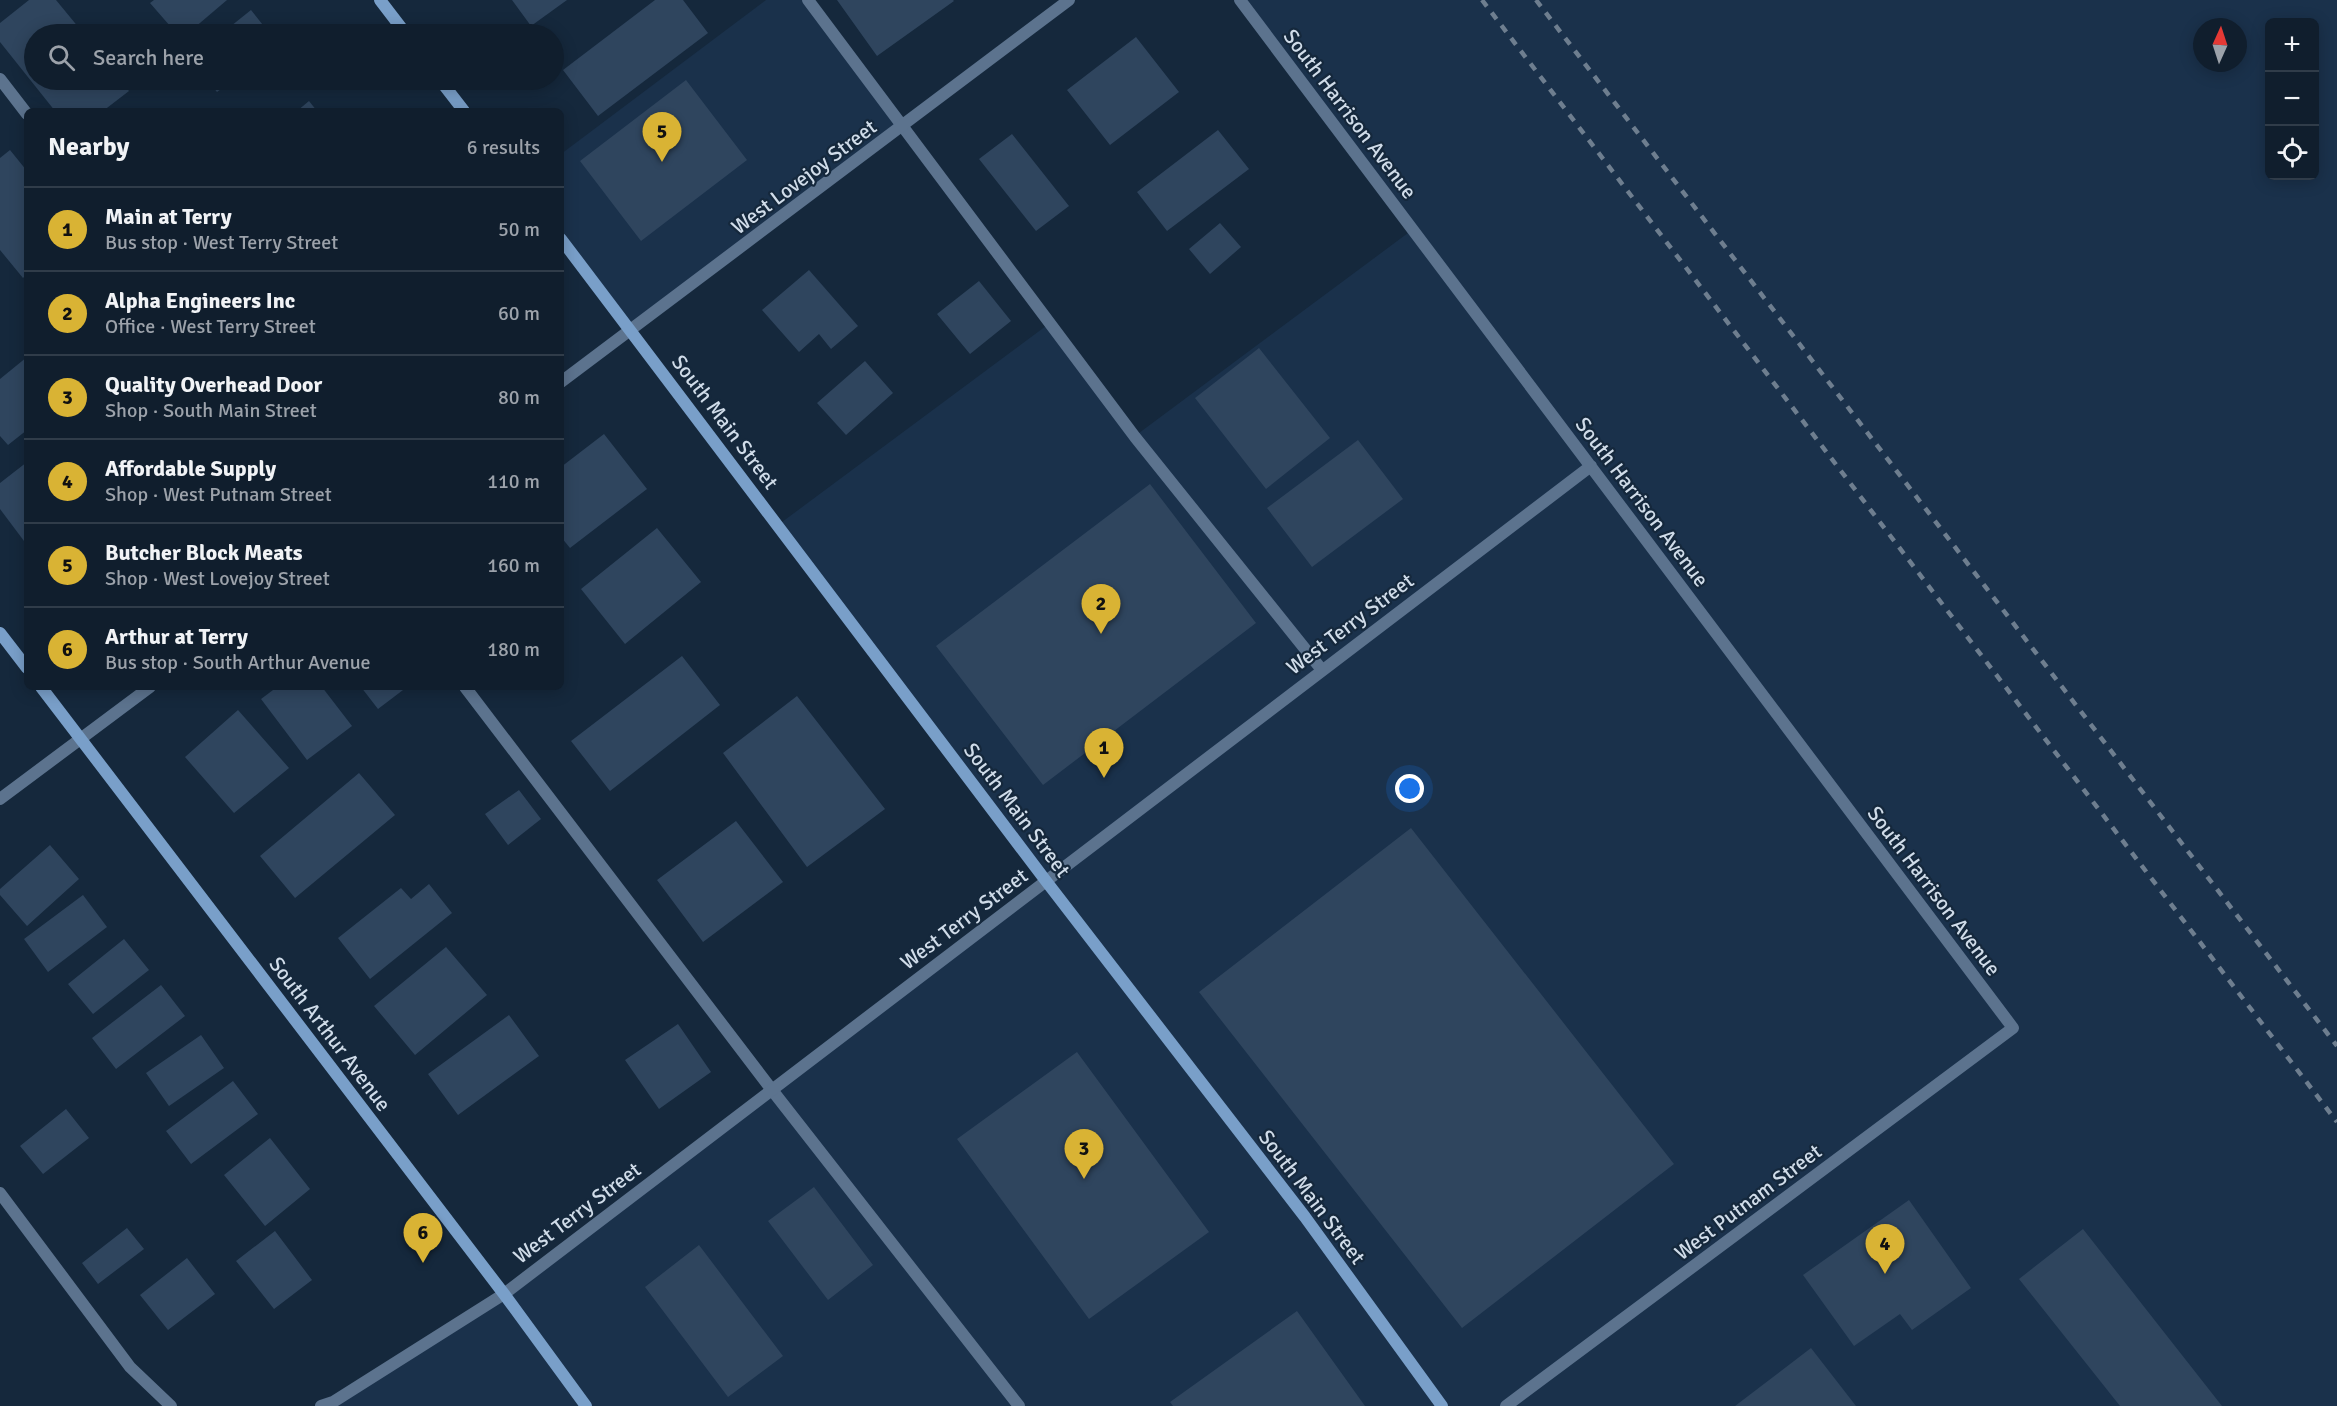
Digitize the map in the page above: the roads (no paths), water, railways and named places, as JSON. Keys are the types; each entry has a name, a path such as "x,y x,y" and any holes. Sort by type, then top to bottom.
{"main road":[{"path":"380,0 398,24"},
{"path":"448,90 462,108"},
{"name":"South Main Street","path":"564,243 1046,880 1305,1217 1442,1406"},
{"path":"0,633 24,665"},
{"name":"South Arthur Avenue","path":"43,690 504,1294 586,1406"}],"street":[{"path":"808,0 1135,437 1322,670"},
{"name":"West Lovejoy Street","path":"564,380 1069,0"},
{"name":"South Harrison Avenue","path":"1240,0 2013,1028"},
{"path":"0,79 24,110"},
{"name":"West Terry Street","path":"321,1406 333,1402 504,1294 1591,466"},
{"path":"0,799 146,690"},
{"path":"467,690 772,1089 1019,1406"},
{"name":"West Putnam Street","path":"1506,1406 2013,1028"},
{"path":"0,1193 130,1367 171,1406"}],"railway":[{"path":"1482,0 2337,1122"},
{"path":"1536,0 2337,1046"}],"place":[{"name":"Butcher Block Meats","path":"662,162"},
{"name":"Alpha Engineers Inc","path":"1101,634"},
{"name":"Main at Terry","path":"1104,778"},
{"name":"Quality Overhead Door","path":"1084,1179"},
{"name":"Arthur at Terry","path":"423,1263"},
{"name":"Affordable Supply","path":"1885,1274"}]}
